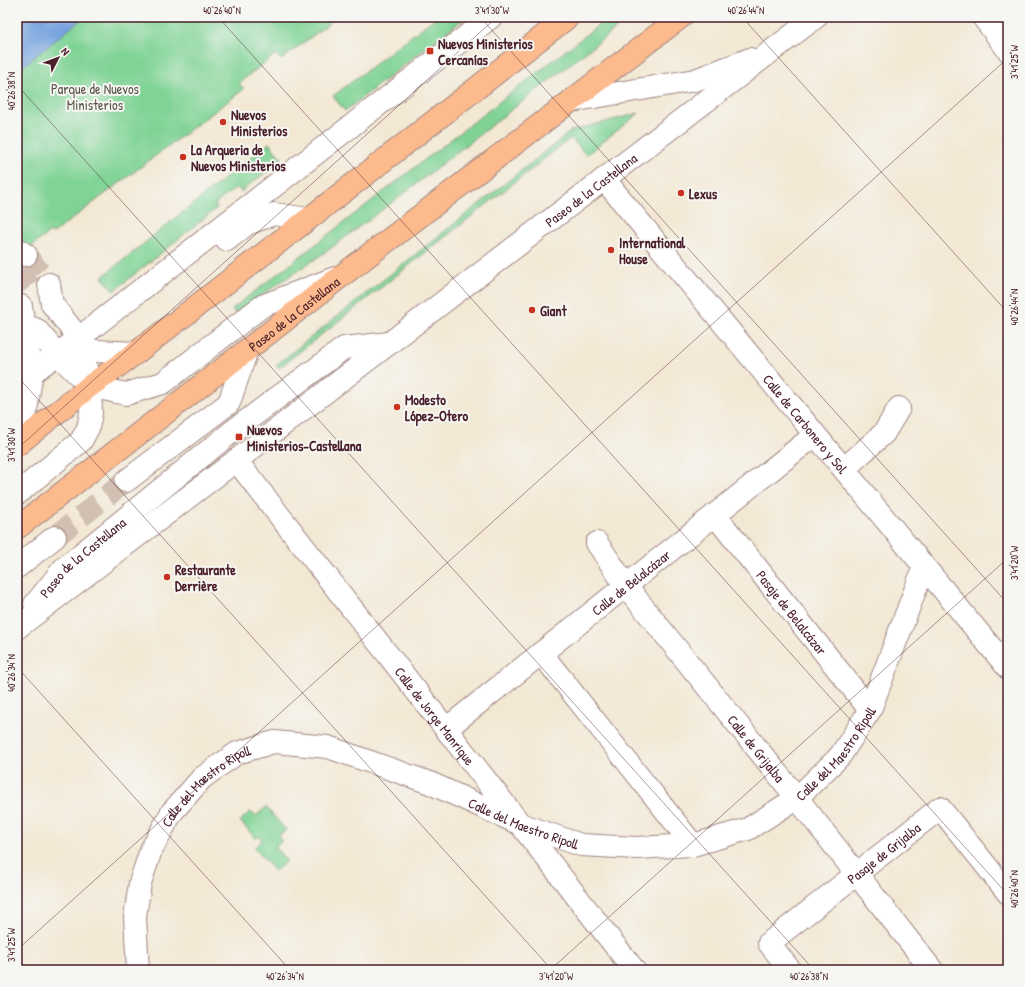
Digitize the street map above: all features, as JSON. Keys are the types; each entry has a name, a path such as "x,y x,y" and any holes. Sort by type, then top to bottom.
{"highway":[{"path":"19,443 90,386 136,353 568,17"},
{"name":"Paseo de la Castellana","path":"17,528 340,277 680,17"}],"street":[{"path":"25,378 79,338 491,17"},
{"path":"539,40 549,17"},
{"name":"Paseo de la Castellana","path":"17,628 816,17"},
{"path":"983,17 1008,50"},
{"name":"Paseo de la Castellana","path":"571,101 695,80 772,51"},
{"name":"Calle de Carbonero y Sol","path":"604,179 1008,668"},
{"path":"150,301 247,224 274,214 308,219"},
{"path":"33,306 37,330 58,354 90,386 126,394 163,382 262,306 340,277"},
{"path":"33,306 79,338 88,350 136,353"},
{"path":"19,443 33,306"},
{"path":"17,494 81,441 88,428 91,413 90,386 79,338"},
{"name":"Paseo de la Castellana","path":"17,625 64,568 240,426 344,348 390,343"},
{"path":"126,481 229,403 247,350"},
{"path":"844,469 884,433 899,408"},
{"name":"Calle de Belalcázar","path":"446,729 815,435"},
{"name":"Calle de Jorge Manrique","path":"236,460 634,970"},
{"name":"Pasaje de Belalcázar","path":"715,515 870,710"},
{"path":"17,567 55,538"},
{"name":"Calle de Grijalba","path":"597,543 626,586 797,798 932,970"},
{"name":"Calle del Maestro Ripoll","path":"138,970 135,917 140,883 151,850 172,812 202,778 237,753 274,742 328,747 430,783 520,824 581,845 636,848 693,845 748,829 797,798 840,756 870,710 924,566"},
{"path":"541,653 693,845"},
{"name":"Pasaje de Grijalba","path":"790,970 769,943 940,808 1008,892"}],"green space":[{"name":"Parque de Nuevos Ministerios","path":"17,17 337,17 281,60 276,54 239,83 244,89 52,234 50,232 17,258"},
{"path":"436,17 466,17 345,111 333,96"},
{"path":"609,17 631,17 398,198 327,251 235,313 232,309"},
{"path":"639,113 586,155 571,138 279,368 276,365 571,131"},
{"path":"269,143 282,159 241,192 237,187 215,204 217,208 114,291 102,277"},
{"path":"266,807 286,830 278,836 282,841 275,847 287,861 275,871 254,848 262,840 259,836 256,839 240,821 250,812 256,816"}],"water":[{"path":"17,17 84,17 17,71"}],"tunnel":[{"path":"26,255 49,284"},
{"path":"17,269 36,294"},
{"path":"55,537 126,481"}],"place":[{"name":"Nuevos Ministerios Cercanías","path":"430,51"},
{"name":"Nuevos Ministerios","path":"223,122"},
{"name":"La Arqueria de Nuevos Ministerios","path":"183,157"},
{"name":"Lexus","path":"681,193"},
{"name":"International House","path":"611,250"},
{"name":"Giant","path":"532,310"},
{"name":"Modesto López-Otero","path":"397,407"},
{"name":"Nuevos Ministerios-Castellana","path":"239,437"},
{"name":"Restaurante Derrière","path":"167,577"}]}
